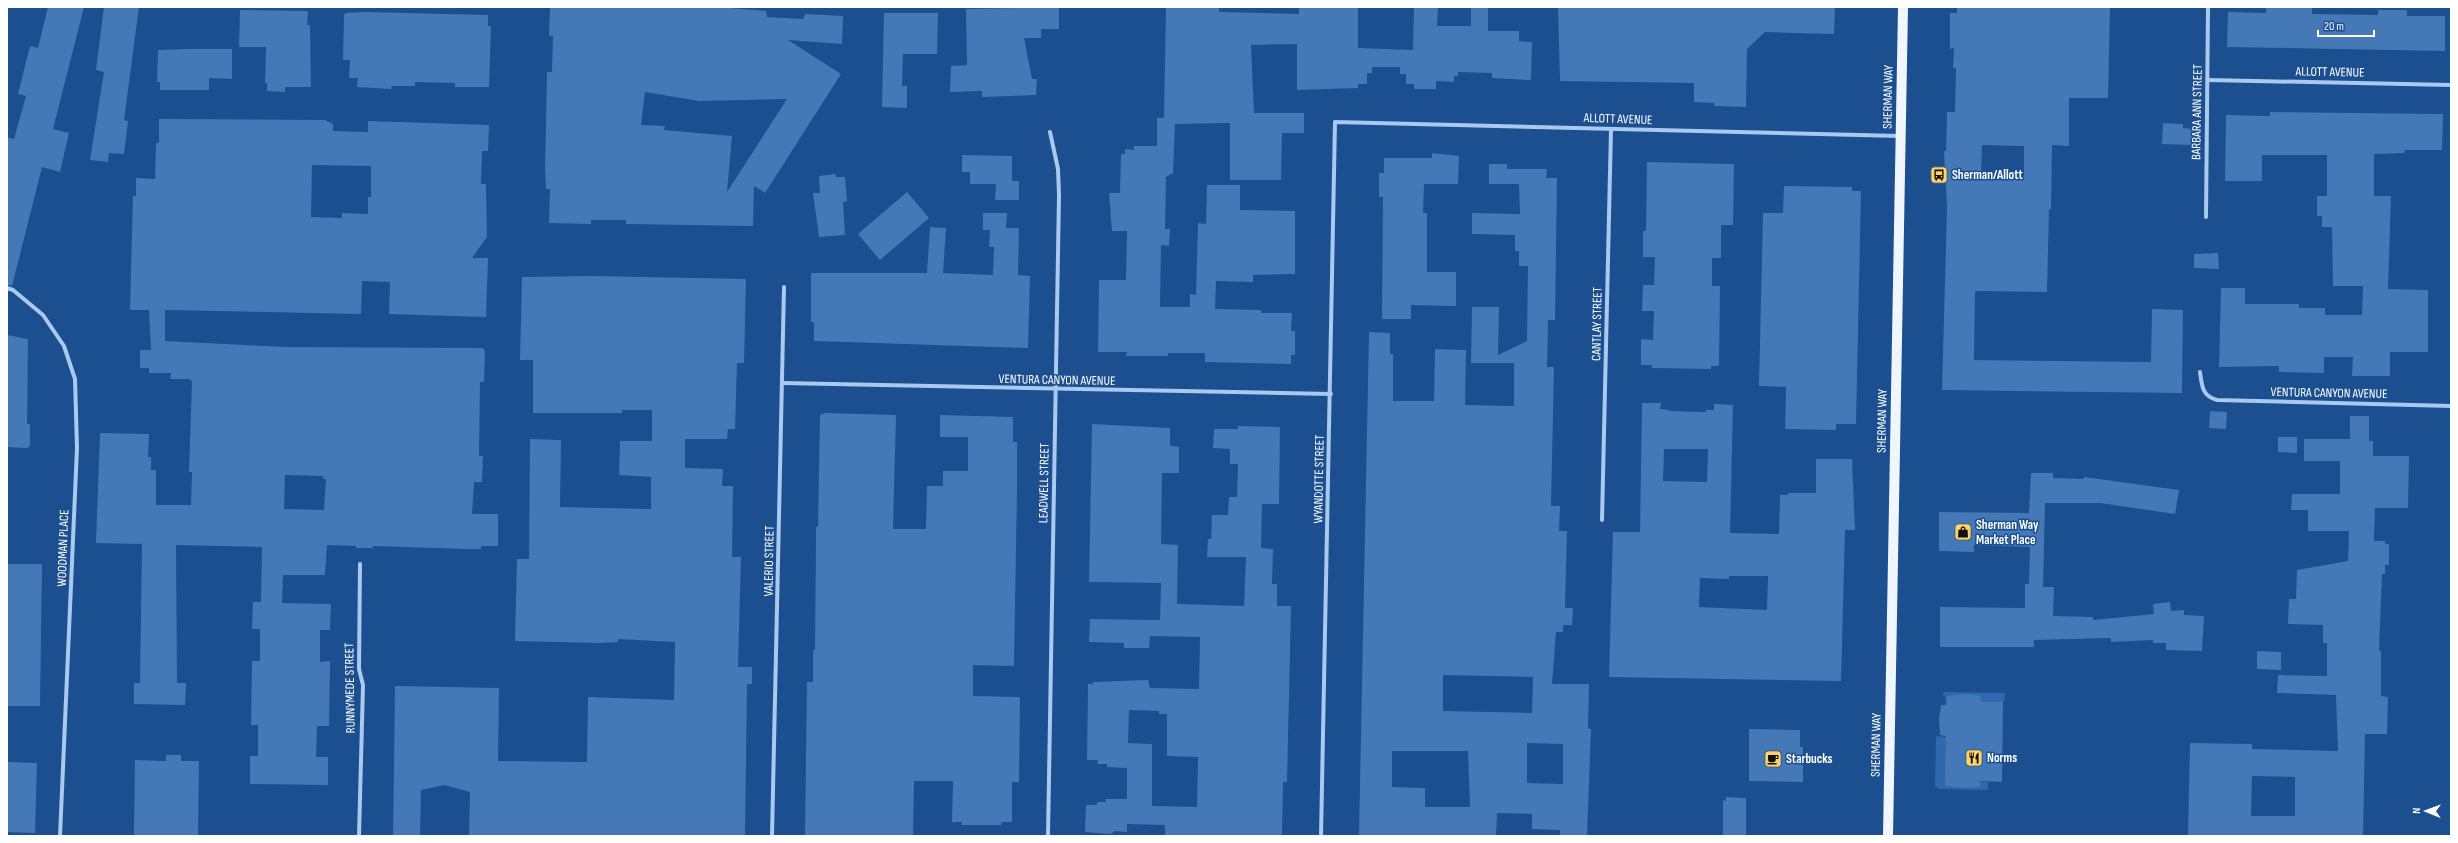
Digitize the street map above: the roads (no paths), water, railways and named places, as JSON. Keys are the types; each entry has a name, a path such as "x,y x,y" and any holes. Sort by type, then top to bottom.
{"main road":[{"name":"SHERMAN WAY","path":"1888,836 1903,7"}],"street":[{"name":"BARBARA ANN STREET","path":"2206,217 2208,7"},
{"name":"ALLOTT AVENUE","path":"2208,80 2451,84"},
{"name":"ALLOTT AVENUE","path":"1336,122 1900,136"},
{"name":"WYANDOTTE STREET","path":"1321,836 1336,122"},
{"name":"CANTLAY STREET","path":"1602,520 1611,129"},
{"name":"LEADWELL STREET","path":"1048,836 1059,195 1058,169 1050,132"},
{"name":"VALERIO STREET","path":"772,836 784,287"},
{"name":"WOODMAN PLACE","path":"7,288 13,290 43,315 64,346 75,379 76,448 60,836"},
{"name":"VENTURA CANYON AVENUE","path":"2200,372 2202,390 2208,398 2217,400 2451,406"},
{"name":"VENTURA CANYON AVENUE","path":"783,383 1056,390 1331,394"},
{"name":"RUNNYMEDE STREET","path":"359,836 363,685 359,669 360,564"}],"place":[{"name":"Sherman/Allott","path":"1939,175"},
{"name":"Sherman Way Market Place","path":"1963,532"},
{"name":"Norms","path":"1974,758"},
{"name":"Starbucks","path":"1773,759"}]}
